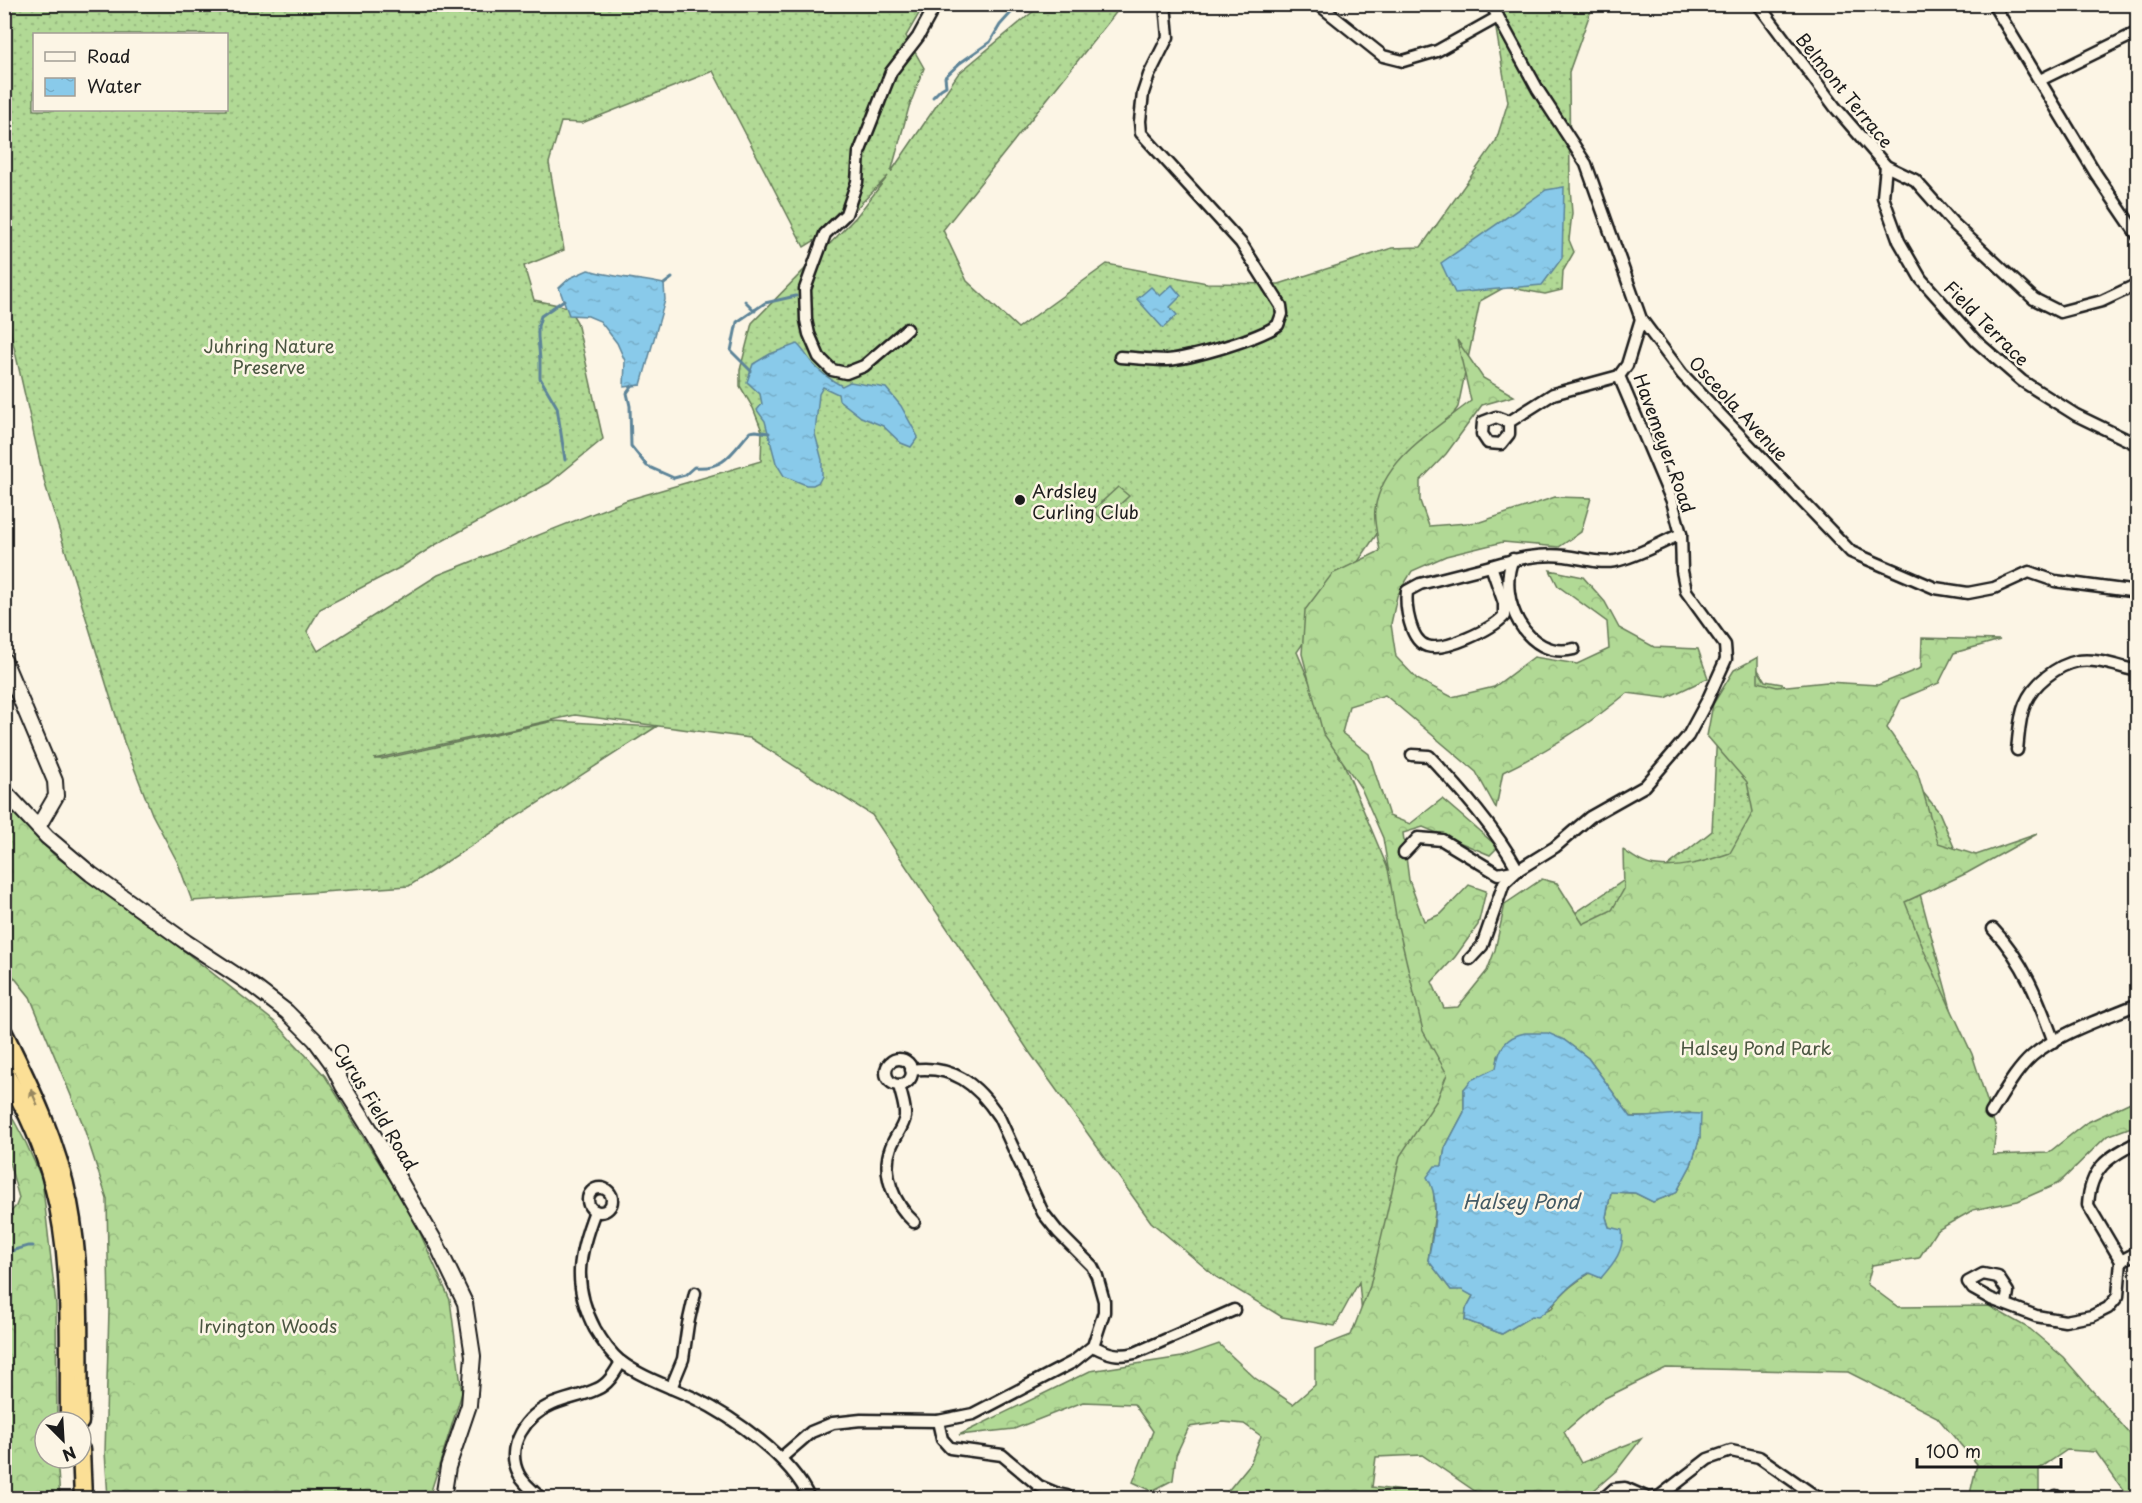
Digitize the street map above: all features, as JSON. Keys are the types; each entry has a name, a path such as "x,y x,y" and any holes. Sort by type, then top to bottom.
{"highway":[{"path":"4,1033 49,1135 69,1202 79,1290 80,1410"},
{"path":"4,1071 23,1106 43,1153 54,1186 61,1221 67,1290 69,1410"},
{"path":"71,1470 72,1498"},
{"path":"82,1470 83,1498"}],"street":[{"path":"907,329 864,366 846,373 832,370 819,357 809,334 805,289 825,234 846,214 857,182 859,153 891,72 918,37 936,4"},
{"path":"1120,357 1166,360 1188,357 1273,329 1278,325 1282,314 1275,294 1241,243 1141,133 1143,93 1149,75 1168,37 1165,4"},
{"path":"1318,4 1383,56 1403,61 1437,51 1498,17"},
{"name":"Osceola Avenue","path":"1491,4 1538,90 1586,164 1641,319 1682,374 1851,552 1935,588 1968,593 1994,588 2029,572 2055,581 2138,592"},
{"name":"Belmont Terrace","path":"1758,4 1835,107 1886,166 1915,180 1953,223 2034,299 2060,312 2102,301 2138,284"},
{"path":"1993,4 2096,174 2138,236"},
{"path":"2040,80 2138,32"},
{"name":"Field Terrace","path":"1886,166 1882,197 1899,241 1921,279 1976,341 2022,381 2076,415 2138,445"},
{"name":"Havemeyer Road","path":"1518,870 1555,847 1590,817 1646,786 1688,736 1726,659 1725,645 1686,591 1682,571 1681,534 1672,501 1619,376 1627,365 1641,319"},
{"path":"1509,422 1553,394 1619,376"},
{"path":"1491,566 1504,603 1504,616 1497,624 1465,639 1434,647 1427,646 1418,640 1407,608 1407,591 1420,584 1513,560 1546,555 1595,562 1616,561 1681,534"},
{"path":"1513,560 1508,572 1509,593 1519,624 1529,636 1547,648 1562,652 1574,649"},
{"path":"4,660 55,781 56,796 38,827"},
{"path":"2017,750 2021,718 2026,702 2039,684 2054,670 2077,661 2096,661 2138,671"},
{"path":"1412,755 1429,756 1496,836 1518,870"},
{"name":"Cyrus Field Road","path":"4,791 38,827 91,874 186,942 254,986 287,1012 315,1040 331,1062 437,1245 465,1303 473,1356 469,1405 448,1467 443,1498"},
{"path":"1404,853 1418,838 1442,840 1498,874 1518,870"},
{"path":"1470,959 1482,946 1504,883 1518,870"},
{"path":"1993,929 2004,941 2029,979 2054,1042"},
{"path":"1991,1113 2018,1071 2033,1055 2078,1029 2138,1004"},
{"path":"901,1059 909,1064 911,1070 908,1081 899,1085 894,1084 886,1075 888,1065 892,1061 901,1059"},
{"path":"781,1458 811,1432 833,1423 861,1420 939,1421 958,1418 987,1407 1073,1362 1093,1346 1104,1312 1104,1301 1097,1275 1083,1256 1058,1232 1043,1213 999,1117 982,1095 961,1077 934,1068 911,1070"},
{"path":"899,1085 905,1119 891,1147 888,1169 896,1199 906,1215 914,1222"},
{"path":"2006,1304 2036,1316 2065,1321 2092,1316 2108,1308 2118,1296 2121,1262 2088,1205 2088,1195 2093,1179 2109,1156 2138,1142"},
{"path":"596,1211 581,1255 579,1279 580,1292 588,1317 601,1341 621,1362 721,1413 781,1458 803,1486 809,1498"},
{"path":"2121,1262 2138,1252"},
{"path":"671,1388 682,1359 695,1293"},
{"path":"1093,1346 1113,1355 1135,1353 1234,1310"},
{"path":"541,1498 525,1484 516,1468 514,1457 520,1432 526,1423 551,1404 598,1389 612,1377 621,1362"},
{"path":"939,1421 942,1439 950,1448 1002,1455 1039,1486 1067,1496"},
{"path":"1604,1498 1614,1488 1625,1488 1649,1498 1660,1496 1708,1459 1731,1451 1759,1457 1818,1498"}],"green space":[{"path":"4,5 924,5 906,36 924,68 909,107 891,172 958,74 1041,5 1122,5 943,230 967,281 1018,328 1107,264 1207,283 1279,284 1392,248 1421,247 1496,141 1508,102 1492,5 1593,5 1569,72 1572,213 1569,240 1574,252 1563,271 1562,290 1545,294 1505,287 1480,301 1458,407 1393,510 1297,652 1409,919 1437,1033 1511,956 1623,881 1655,876 1712,831 1718,711 1753,662 1765,681 1782,684 1792,690 1922,791 1939,812 1962,866 1920,894 1977,1105 1362,1315 1359,1282 1335,1326 1282,1317 1216,1277 1151,1222 1030,1053 872,815 750,738 575,715 374,759 554,721 656,727 409,886 192,901 178,863 152,814 124,742 45,484 5,307","holes":["713,71 804,247 840,225 888,176 856,217 752,323 740,370 740,386 753,408 762,431 761,461 627,500 438,575 318,651 307,631 320,609 401,567 435,545 549,483 603,439 577,322 568,307 534,300 524,266 564,250 549,163 561,122 582,123"]},
{"name":"Halsey Pond Park","path":"1457,340 1483,378 1514,396 1482,405 1446,454 1420,481 1420,501 1429,526 1480,522 1555,497 1591,498 1581,532 1559,547 1503,542 1446,556 1412,571 1397,596 1391,624 1396,657 1417,679 1452,697 1494,687 1534,657 1577,664 1609,649 1607,622 1558,586 1550,570 1583,577 1605,602 1619,628 1654,647 1698,649 1708,678 1666,698 1627,693 1567,737 1503,772 1496,808 1476,772 1385,695 1349,706 1342,733 1369,754 1389,816 1410,824 1442,799 1498,847 1490,855 1423,827 1403,833 1409,880 1424,921 1441,914 1469,885 1486,891 1478,925 1455,957 1432,982 1444,1008 1458,1007 1487,971 1495,950 1505,904 1542,879 1557,883 1583,924 1612,910 1624,889 1623,850 1648,864 1666,867 1694,864 1730,853 1753,812 1747,782 1707,736 1713,704 1734,670 1758,657 1758,682 1777,687 1827,682 1878,685 1921,668 1922,638 2000,640 1954,653 1939,683 1901,699 1887,728 1917,771 1938,843 1976,855 2037,834 1967,873 1905,902 1925,953 1972,1054 1996,1129 1993,1155 2048,1153 2086,1123 2137,1099 2137,1125 2107,1136 2059,1183 2018,1201 1973,1210 1936,1231 1919,1258 1872,1265 1867,1284 1898,1307 1989,1306 2030,1329 2063,1357 2137,1442 2137,1498 2126,1498 2126,1494 2096,1452 2067,1450 2039,1469 2039,1498 1969,1498 1977,1464 1937,1417 1848,1372 1666,1368 1601,1400 1564,1432 1581,1463 1641,1439 1617,1470 1585,1498 1485,1498 1422,1455 1376,1457 1372,1487 1403,1491 1450,1491 1461,1498 1314,1498 1276,1492 1269,1498 1210,1498 1227,1492 1250,1464 1261,1436 1244,1424 1223,1422 1189,1427 1176,1455 1173,1480 1152,1491 1133,1482 1153,1431 1134,1404 1083,1402 1014,1429 959,1435 1090,1371 1182,1357 1219,1344 1255,1378 1293,1404 1315,1385 1315,1349 1351,1335 1370,1286 1400,1156 1437,1100 1447,1074 1423,1031 1397,922 1383,838 1361,788 1323,733 1302,654 1305,610 1332,574 1380,551 1375,509 1388,475 1412,447 1471,401","holes":["1564,1040 1588,1058 1631,1117 1690,1113 1700,1137 1691,1165 1676,1193 1653,1202 1635,1193 1611,1192 1606,1217 1609,1227 1601,1278 1590,1273 1568,1288 1552,1308 1532,1316 1502,1334 1465,1320 1466,1309 1473,1296 1462,1289 1451,1290 1428,1260 1435,1213 1433,1186 1442,1166 1445,1148 1464,1112 1464,1089 1497,1068 1498,1056"]},
{"path":"1118,487 1129,496 1103,520 1093,510"},
{"name":"Irvington Woods","path":"4,803 54,855 160,932 276,1023 325,1076 412,1215 450,1300 462,1393 431,1491 431,1498 108,1498 105,1452 109,1310 107,1199 82,1122 30,997 5,966"},
{"path":"5,1104 42,1179 56,1305 57,1410 33,1410 33,1470 58,1470 60,1498 5,1498 5,1218 16,1206 19,1198 5,1147"}],"water":[{"path":"1564,187 1562,258 1542,285 1455,293 1441,263 1546,190"},
{"path":"588,270 664,284 665,300 641,385 624,387 625,361 617,343 600,321 588,316 569,315 559,288 570,278"},
{"path":"1172,285 1181,296 1170,307 1177,315 1163,328 1137,299 1151,287 1160,296"},
{"path":"797,344 819,370 842,386 850,382 886,388 901,406 918,437 911,447 901,443 883,426 861,417 839,400 838,394 823,387 819,394 815,434 822,460 822,476 819,482 806,485 784,476 776,463 765,421 757,410 762,404 760,394 747,382 753,364 770,354"},
{"name":"Halsey Pond","path":"1525,1033 1548,1033 1564,1040 1588,1058 1631,1117 1701,1114 1700,1137 1691,1165 1676,1193 1653,1202 1635,1193 1611,1192 1606,1217 1609,1227 1622,1230 1622,1244 1614,1261 1601,1278 1589,1273 1568,1288 1538,1317 1532,1316 1502,1334 1465,1320 1466,1309 1473,1296 1462,1290 1451,1290 1428,1260 1435,1207 1432,1186 1427,1177 1435,1166 1442,1166 1445,1148 1464,1112 1464,1089 1471,1080 1496,1068 1504,1044 1512,1037"}],"waterway":[{"path":"933,97 946,86 945,77 960,63 990,42 1000,25 1019,4"},
{"path":"664,284 672,278"},
{"path":"751,371 731,351 737,322 765,303 796,296"},
{"path":"564,300 541,316 538,337 540,378 557,407 565,460"},
{"path":"745,301 755,311"},
{"path":"632,386 627,393 630,406 631,446 647,466 674,478 685,475 694,467 721,463 733,453 750,432 769,433"},
{"path":"4,1253 33,1246"}],"place":[{"name":"Ardsley Curling Club","path":"1020,500"}],"park label":[{"name":"Juhring Nature Preserve","path":"269,355"}]}
